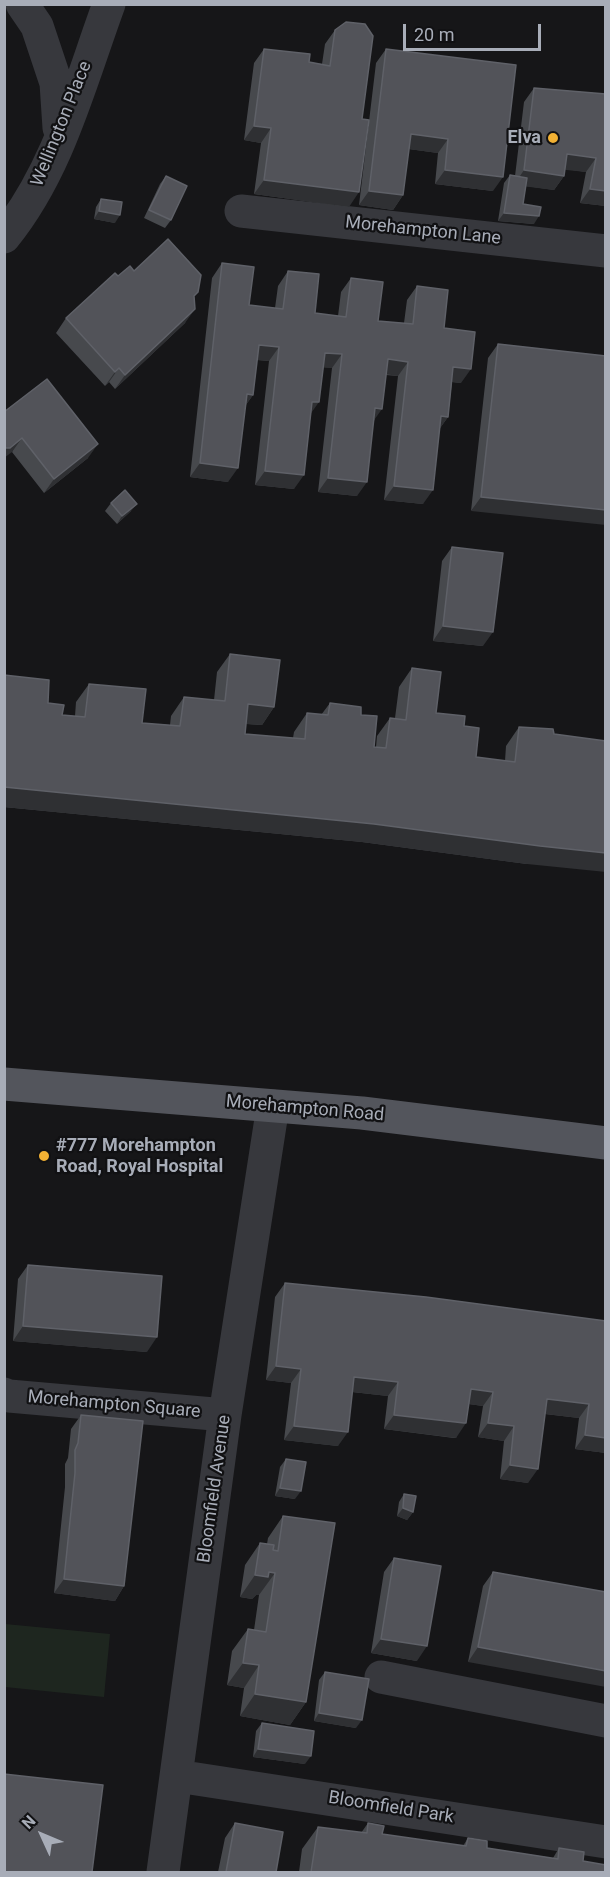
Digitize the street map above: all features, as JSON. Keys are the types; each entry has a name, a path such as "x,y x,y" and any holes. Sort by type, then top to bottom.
{"main road":[{"name":"Morehampton Road","path":"4,1084 362,1113 606,1143"}],"street":[{"path":"22,4 37,26 56,83 60,139"},
{"name":"Wellington Place","path":"4,237 29,204 60,139 109,4"},
{"name":"Morehampton Lane","path":"241,211 606,251"},
{"name":"Bloomfield Avenue","path":"163,1872 225,1415 273,1106"},
{"name":"Morehampton Square","path":"4,1394 225,1415"},
{"path":"381,1677 606,1721"},
{"name":"Bloomfield Park","path":"177,1776 606,1842"}],"shaded area":[{"path":"5,1624 110,1634 104,1697 5,1687"}],"building":[{"path":"346,22 365,24 373,36 362,119 369,120 359,192 264,180 271,128 254,126 264,49 310,54 309,62 330,66 335,30"},
{"path":"386,49 516,65 503,177 445,170 448,139 411,134 403,195 369,191"},
{"path":"534,88 606,94 606,191 590,189 596,158 567,154 564,176 524,170"},
{"path":"510,175 527,178 523,204 541,207 539,216 504,213"},
{"path":"166,176 187,186 171,220 149,210"},
{"path":"101,199 122,202 120,215 99,211"},
{"path":"168,239 201,275 198,292 194,296 195,309 125,375 119,368 115,372 66,318 115,273 118,276 130,266 134,271"},
{"path":"222,263 254,267 249,305 283,309 288,271 319,274 315,313 346,317 351,278 383,282 378,321 413,324 417,286 448,290 444,328 475,332 471,369 453,367 448,417 441,416 433,490 394,486 408,362 388,359 382,409 375,408 367,482 328,478 342,354 325,353 319,402 312,402 304,475 265,471 279,347 259,345 253,395 247,394 238,468 200,463"},
{"path":"498,344 606,356 606,510 481,497"},
{"path":"47,379 98,444 54,479 22,438 10,448 4,448 4,412"},
{"path":"125,490 137,504 122,516 111,503"},
{"path":"452,547 503,553 493,632 443,626"},
{"path":"230,654 280,660 274,707 248,704 245,734 305,739 307,713 328,715 330,703 361,707 361,715 377,716 374,747 386,748 390,718 406,720 412,668 441,672 436,713 465,716 464,726 479,728 476,757 515,762 519,727 553,729 554,734 606,741 606,853 374,824 4,787 4,675 49,680 48,703 64,705 62,715 85,717 89,684 146,689 142,723 180,726 184,697 225,701"},
{"path":"28,1265 162,1276 157,1337 23,1326"},
{"path":"285,1283 426,1297 606,1321 606,1438 585,1435 589,1404 547,1399 538,1469 510,1465 514,1426 488,1423 493,1392 471,1389 466,1423 464,1423 394,1415 398,1382 354,1377 348,1432 294,1426 301,1369 276,1366"},
{"path":"81,1415 143,1421 124,1586 64,1579 75,1473 75,1450"},
{"path":"286,1459 306,1462 301,1491 280,1488"},
{"path":"404,1494 416,1496 413,1512 403,1508"},
{"path":"283,1516 335,1523 306,1702 255,1694 259,1665 243,1663 248,1629 266,1632 275,1573 269,1572 268,1577 255,1575 260,1543 274,1545 273,1550 278,1551"},
{"path":"394,1558 441,1566 427,1646 381,1639"},
{"path":"493,1572 606,1592 606,1671 478,1647"},
{"path":"325,1672 369,1679 362,1720 319,1713"},
{"path":"262,1723 314,1731 311,1756 258,1749"},
{"path":"4,1774 103,1785 92,1872 4,1872"},
{"path":"235,1823 283,1832 276,1872 226,1872"},
{"path":"368,1823 384,1826 382,1834 466,1846 468,1838 487,1841 487,1848 558,1859 559,1848 584,1852 583,1861 606,1865 606,1872 311,1872 318,1827 367,1833"}],"place":[{"name":"Elva","path":"553,138"},
{"name":"#777 Morehampton Road, Royal Hospital","path":"44,1156"}]}
